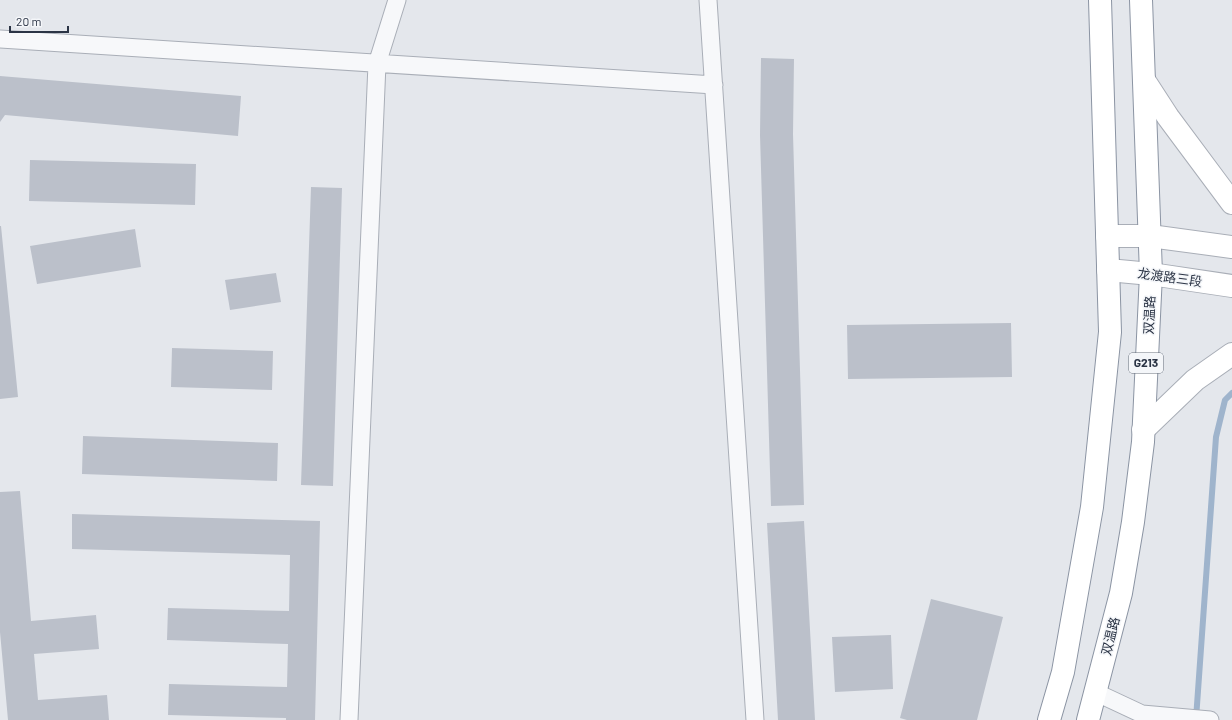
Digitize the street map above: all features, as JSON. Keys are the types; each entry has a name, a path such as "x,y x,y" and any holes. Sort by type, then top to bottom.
{"main road":[{"path":"1049,720 1063,672 1092,506 1110,332 1100,0"},
{"name":"双温路","path":"1088,720 1121,592 1133,522 1144,430 1151,274 1142,0"},
{"path":"1144,80 1168,116 1232,203"},
{"path":"1107,236 1150,236 1232,247"},
{"name":"龙渡路三段","path":"1108,270 1151,274 1232,286"},
{"path":"1144,430 1195,380 1232,354"}],"street":[{"path":"349,720 377,64 397,0"},
{"path":"708,0 755,720"},
{"path":"0,39 714,85"},
{"path":"1096,692 1143,717 1210,720"}],"building":[{"path":"761,58 794,59 793,134 804,505 771,506 760,135"},
{"path":"0,76 241,96 238,136 5,115 0,122"},
{"path":"30,160 196,164 195,205 29,201"},
{"path":"311,187 342,188 333,486 301,485"},
{"path":"0,226 18,397 0,399"},
{"path":"135,229 141,267 37,284 30,246"},
{"path":"276,273 281,302 230,310 225,280"},
{"path":"1011,323 1012,377 848,379 847,325"},
{"path":"172,348 273,351 272,390 171,387"},
{"path":"83,436 278,443 277,481 82,474"},
{"path":"20,491 31,621 96,615 99,649 34,654 38,700 107,695 109,720 8,720 0,632 0,492"},
{"path":"72,514 320,521 315,720 168,715 169,684 287,687 288,644 167,640 168,608 289,611 290,555 72,549"},
{"path":"804,521 815,720 778,720 767,523"},
{"path":"931,599 1003,617 977,720 907,720 900,718"},
{"path":"891,635 893,689 835,692 832,637"}],"waterway":[{"path":"1196,719 1216,437 1225,400 1232,393"}]}
